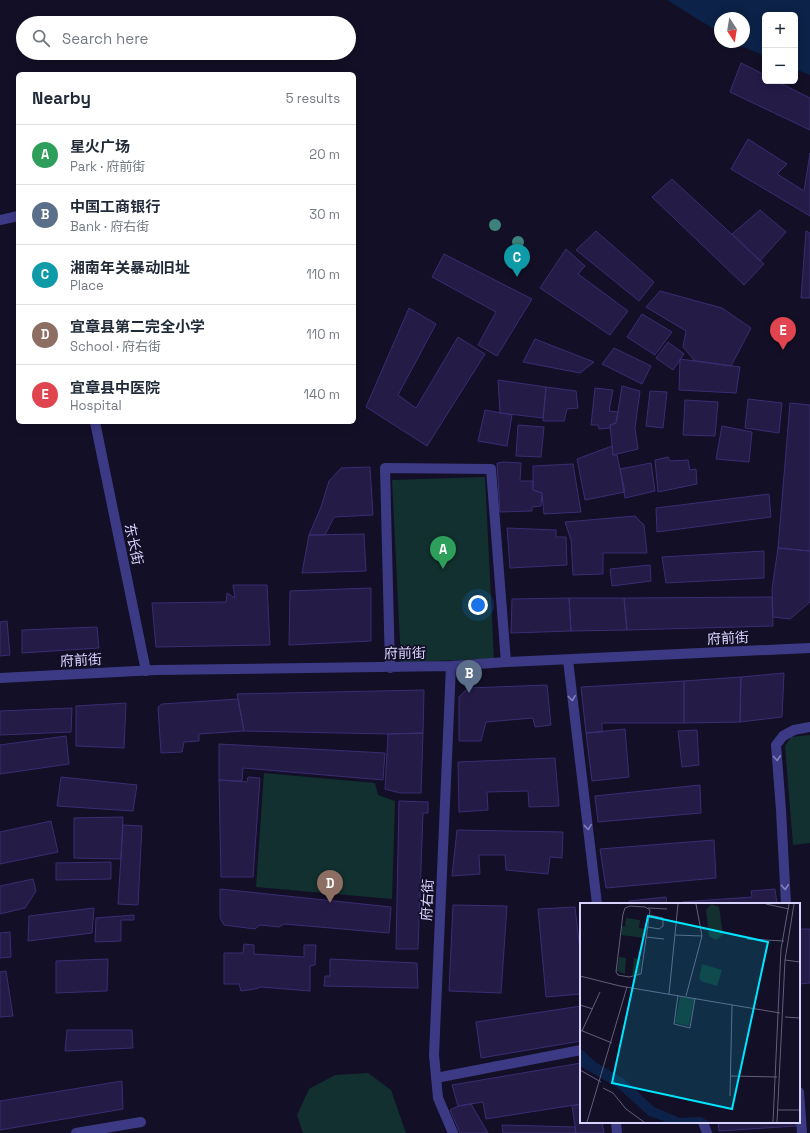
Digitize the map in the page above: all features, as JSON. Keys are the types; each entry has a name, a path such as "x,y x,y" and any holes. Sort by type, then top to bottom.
{"street":[{"path":"0,220 16,216"},
{"name":"东长街","path":"95,424 146,671"},
{"path":"390,668 384,468 491,469 506,662"},
{"name":"府前街","path":"0,678 146,671 450,666 810,648"},
{"path":"568,660 597,903"},
{"name":"府右街","path":"450,666 451,682 434,1055 438,1098 453,1133"},
{"path":"786,903 776,745 782,736 794,730 810,727"},
{"path":"436,1078 580,1050"},
{"path":"800,1106 802,1133"},
{"path":"76,1133 141,1122"},
{"path":"616,1123 617,1133"},
{"path":"703,1123 707,1133"}],"green space":[{"path":"485,477 494,659 401,662 392,480"},
{"path":"810,735 810,843 793,845 785,746 791,737"},
{"path":"264,773 375,783 378,795 395,801 392,899 256,887"},
{"path":"368,1073 391,1090 406,1133 303,1133 297,1115 309,1089 335,1075"}],"water":[{"path":"667,0 810,0 810,75 798,70 798,12 762,12 762,55 745,48 750,48 750,12 714,12 714,29"}],"building":[{"path":"741,63 762,74 762,84 782,84 810,98 810,130 730,92"},
{"path":"748,139 787,164 777,174 804,191 810,153 810,216 731,169"},
{"path":"672,179 764,264 744,285 652,197"},
{"path":"760,210 786,232 760,261 732,234"},
{"path":"596,231 654,282 639,301 576,250"},
{"path":"806,231 810,233 810,298 801,298"},
{"path":"566,249 585,266 578,274 628,311 610,335 540,288"},
{"path":"444,254 532,299 497,356 478,345 496,312 432,277"},
{"path":"660,291 722,308 751,328 731,366 695,361 683,347 686,331 646,307"},
{"path":"409,308 436,324 398,395 416,408 458,337 485,354 427,446 366,407"},
{"path":"642,314 672,332 655,355 627,337"},
{"path":"535,339 594,362 580,373 523,362"},
{"path":"668,342 684,354 673,370 656,358"},
{"path":"614,348 651,366 642,384 602,364"},
{"path":"680,359 740,367 736,393 679,390"},
{"path":"498,380 546,387 543,418 500,413"},
{"path":"622,386 640,391 635,428 638,449 613,455 610,425 616,423"},
{"path":"546,387 576,391 578,408 567,409 564,421 543,421"},
{"path":"595,388 613,390 609,411 618,412 616,423 610,425 610,428 599,429 598,425 591,425"},
{"path":"650,391 667,392 663,428 646,426"},
{"path":"748,399 782,403 779,433 745,428"},
{"path":"685,400 718,402 715,436 683,435"},
{"path":"790,403 810,405 810,551 778,548"},
{"path":"485,410 512,415 507,446 478,441"},
{"path":"518,425 544,427 541,457 516,456"},
{"path":"722,426 752,432 749,462 716,459"},
{"path":"612,446 613,455 617,455 625,492 585,500 577,459"},
{"path":"668,457 670,461 688,460 690,470 696,469 697,484 658,492 655,460"},
{"path":"497,463 521,463 520,481 533,481 533,490 542,493 541,506 532,507 532,511 500,512"},
{"path":"651,463 655,491 625,498 620,469"},
{"path":"573,464 581,512 544,514 542,493 533,490 533,466"},
{"path":"370,467 373,515 334,517 325,535 309,535 321,507 329,481 341,468"},
{"path":"769,494 771,517 657,532 656,508"},
{"path":"635,516 644,525 647,553 603,553 603,574 573,575 571,540 565,522"},
{"path":"507,528 556,530 556,537 566,537 567,565 510,568"},
{"path":"364,534 366,571 302,573 309,535"},
{"path":"778,548 810,551 810,602 790,619 773,617 772,589"},
{"path":"764,551 764,578 666,583 662,557"},
{"path":"650,565 651,581 612,586 610,569"},
{"path":"233,585 267,585 270,645 156,647 152,603 226,602 227,593 235,598"},
{"path":"371,588 371,641 289,645 290,591"},
{"path":"772,597 773,626 627,630 624,598"},
{"path":"569,598 624,598 627,630 571,631"},
{"path":"569,598 571,631 511,633 512,599"},
{"path":"7,621 10,655 0,656 0,622"},
{"path":"97,627 99,648 22,653 22,630"},
{"path":"784,673 782,717 740,722 741,677"},
{"path":"741,677 740,722 684,723 684,681"},
{"path":"684,681 684,723 602,723 602,732 586,733 581,687"},
{"path":"547,685 551,725 535,727 533,718 486,722 481,741 459,741 459,697 468,688"},
{"path":"424,690 423,733 388,734 244,731 237,694"},
{"path":"238,699 244,731 199,734 199,741 184,742 182,752 161,753 158,707 162,704"},
{"path":"126,703 124,748 76,746 76,706"},
{"path":"72,708 71,732 0,735 0,711"},
{"path":"625,729 629,777 592,781 586,733"},
{"path":"697,730 699,765 682,767 678,731"},
{"path":"423,733 421,793 400,793 385,789 388,734"},
{"path":"66,736 69,764 0,774 0,745"},
{"path":"219,744 385,753 383,780 243,768 242,781 219,780"},
{"path":"555,758 559,806 529,807 528,791 487,792 488,810 459,812 458,762"},
{"path":"61,777 137,785 133,811 57,806"},
{"path":"248,777 260,778 253,877 221,877 219,780 247,782"},
{"path":"700,785 701,813 598,822 595,796"},
{"path":"399,801 428,802 428,813 423,813 418,949 396,949"},
{"path":"123,817 121,859 74,858 74,818"},
{"path":"51,821 58,852 0,864 0,832"},
{"path":"123,825 142,826 138,905 118,904"},
{"path":"457,830 563,832 562,858 550,857 548,874 506,870 505,855 479,855 480,874 452,876"},
{"path":"714,840 716,878 606,888 600,849"},
{"path":"111,862 111,879 56,880 56,863"},
{"path":"33,879 36,891 25,908 0,914 0,886"},
{"path":"220,889 391,907 389,933 284,924 279,927 260,925 255,929 224,925 220,918"},
{"path":"775,889 777,903 682,902 752,897 751,891"},
{"path":"666,897 667,903 630,903 629,901"},
{"path":"453,905 507,906 501,993 449,991"},
{"path":"575,907 580,951 580,994 546,997 538,909"},
{"path":"94,908 92,933 28,941 29,916"},
{"path":"134,915 134,920 121,920 121,941 95,942 96,918"},
{"path":"800,929 810,929 810,983 800,984"},
{"path":"10,932 11,957 0,958 0,933"},
{"path":"244,944 254,945 254,954 304,957 304,945 316,945 315,965 310,966 310,991 261,987 241,991 239,984 224,984 224,953 243,953"},
{"path":"108,959 107,991 56,993 56,961"},
{"path":"330,959 417,963 418,988 324,986 325,976 330,976"},
{"path":"6,971 13,1016 0,1017 0,972"},
{"path":"580,1006 580,1041 481,1058 476,1022"},
{"path":"67,1030 132,1030 133,1048 65,1051"},
{"path":"580,1063 580,1104 486,1119 483,1102 458,1106 452,1085"},
{"path":"122,1081 123,1109 0,1130 0,1101"},
{"path":"471,1104 488,1133 460,1133 450,1110 458,1106"},
{"path":"580,1104 580,1123 602,1123 604,1133 576,1133 572,1106"},
{"path":"718,1123 796,1123 796,1126 719,1131"},
{"path":"502,1125 575,1127 576,1133 503,1133"}],"place":[{"name":"湘南年关暴动旧址","path":"517,277"},
{"name":"宜章县中医院","path":"783,350"},
{"name":"星火广场","path":"443,569"},
{"name":"中国工商银行","path":"469,693"},
{"name":"宜章县第二完全小学","path":"330,903"}]}
